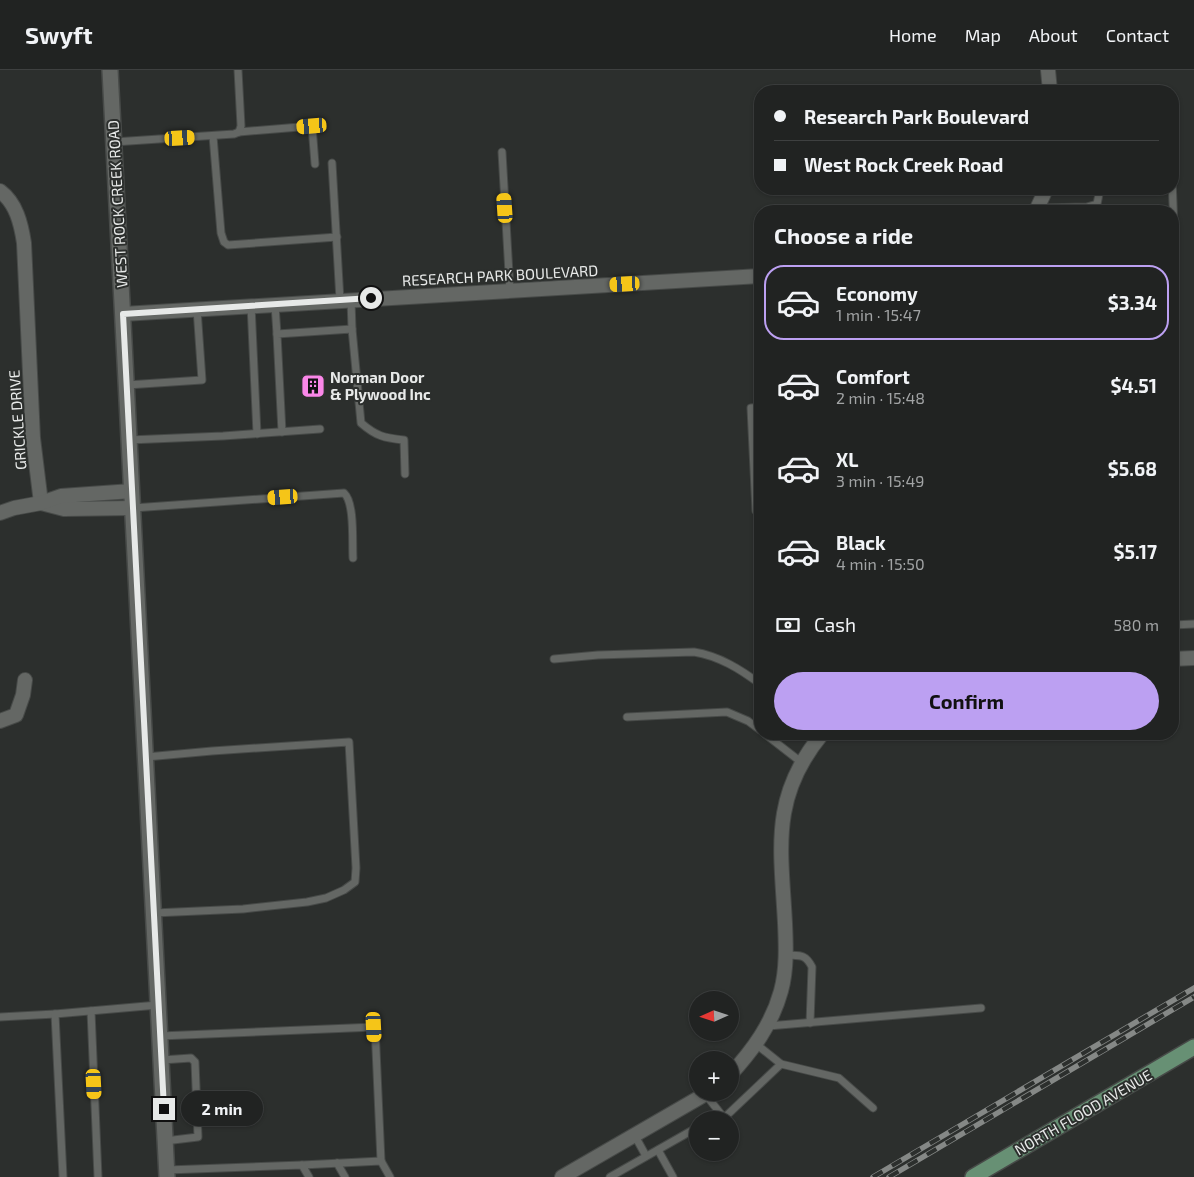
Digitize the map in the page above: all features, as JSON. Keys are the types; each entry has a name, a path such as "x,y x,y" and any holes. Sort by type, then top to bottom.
{"main road":[{"name":"WEST ROCK CREEK ROAD","path":"110,70 167,1174"},
{"name":"NORTH FLOOD AVENUE","path":"973,1177 1194,1047"}],"street":[{"path":"1048,70 1049,85"},
{"name":"GRICKLE DRIVE","path":"0,191 9,200 16,212 22,233 33,438 41,503"},
{"name":"RESEARCH PARK BOULEVARD","path":"123,314 345,299 754,276"},
{"path":"0,513 61,496 132,491"},
{"path":"41,503 64,509 133,508"},
{"path":"1179,659 1194,658"},
{"path":"0,722 16,715 23,695 24,680"},
{"path":"739,1064 768,1026 782,990 786,955 782,820 788,792 801,762 818,740"},
{"path":"567,1176 695,1101"}],"lane":[{"path":"238,70 241,126 239,132"},
{"path":"114,142 213,136 312,126 315,164"},
{"path":"213,136 221,233 224,242 228,245 337,237"},
{"path":"502,152 510,291"},
{"path":"332,163 337,237 345,299 352,329 360,423 384,438 404,440 405,474"},
{"path":"1094,205 1097,204 1099,195"},
{"path":"275,304 282,432"},
{"path":"251,305 257,434"},
{"path":"127,386 202,380 197,309"},
{"path":"277,334 352,329"},
{"path":"754,408 751,408 754,431"},
{"path":"130,440 320,429"},
{"path":"133,508 344,493 348,496 350,506 353,558"},
{"path":"1179,625 1194,624"},
{"path":"554,659 598,655 694,652 710,654 741,670 754,680"},
{"path":"627,718 727,712 754,726"},
{"path":"773,740 801,762"},
{"path":"146,757 212,750 350,742 355,833 355,882 344,890 326,898 243,909 154,913"},
{"path":"786,955 802,956 808,959 812,967 810,1022"},
{"path":"0,1016 55,1014 158,1005"},
{"path":"768,1026 981,1008"},
{"path":"91,1011 98,1177"},
{"path":"55,1014 63,1177"},
{"path":"160,1036 374,1027 381,1160 390,1177"},
{"path":"756,1044 781,1064 840,1078 873,1108"},
{"path":"162,1060 190,1058 195,1062 198,1137 165,1141"},
{"path":"731,1111 781,1064"},
{"path":"610,1177 689,1132"},
{"path":"634,1136 646,1156"},
{"path":"658,1150 673,1177"},
{"path":"167,1174 206,1169 381,1160"},
{"path":"337,1163 345,1177"},
{"path":"302,1164 309,1177"},
{"path":"206,1169 206,1177"}],"railway":[{"path":"873,1177 1194,988"},
{"path":"889,1177 1194,997"}],"place":[{"name":"Norman Door & Plywood Inc","path":"313,386"}],"route":[{"path":"164,1109 123,314 371,298"}]}
